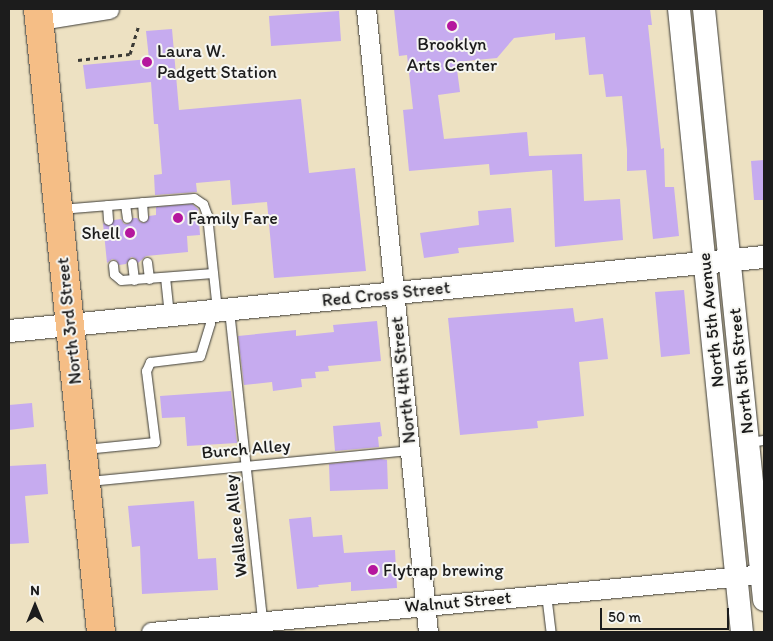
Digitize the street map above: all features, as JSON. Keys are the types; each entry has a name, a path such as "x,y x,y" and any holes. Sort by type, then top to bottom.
{"main road":[{"name":"North 3rd Street","path":"39,14 101,632"}],"street":[{"path":"39,14 108,9"},
{"name":"North 4th Street","path":"366,9 428,632"},
{"name":"North 5th Avenue","path":"679,9 742,632"},
{"name":"North 5th Avenue","path":"704,9 730,260"},
{"name":"Red Cross Street","path":"9,331 764,257"},
{"name":"North 5th Street","path":"730,260 757,441 764,600"},
{"name":"Walnut Street","path":"151,632 763,574"}],"lane":[{"path":"58,209 194,198 203,204 207,215 218,310 210,323 200,356 150,362 146,372 154,442 82,449"},
{"path":"142,202 143,217"},
{"path":"125,204 127,218"},
{"path":"107,205 108,220"},
{"path":"147,262 149,279"},
{"path":"132,263 134,280"},
{"path":"113,265 114,274 121,280 213,273"},
{"path":"165,277 170,315"},
{"name":"Wallace Alley","path":"218,310 246,466 262,621"},
{"name":"Burch Alley","path":"85,481 410,450"},
{"path":"546,594 551,632"}],"path":[{"path":"78,60 130,54 138,27"}],"building":[{"path":"394,9 650,9 652,25 648,25 661,149 664,148 665,187 674,187 679,236 653,239 646,170 627,171 622,96 606,97 603,74 589,75 585,37 555,40 555,33 514,38 497,58 456,62 460,92 438,95 444,139 527,132 529,156 582,154 584,201 620,199 623,240 555,247 552,170 490,175 489,164 409,171 403,110 413,109 407,55 399,56"},
{"path":"339,11 341,41 271,46 269,16"},
{"path":"172,29 179,110 301,99 309,173 355,168 366,271 274,278 267,202 232,205 230,180 196,183 197,192 155,195 154,175 162,174 158,124 154,124 151,82 86,89 83,65 149,59 146,31"},
{"path":"764,160 764,200 754,200 751,161"},
{"path":"192,204 198,209 200,235 187,236 188,252 146,256 138,263 135,258 131,257 126,264 119,265 116,260 112,259 107,263 103,223 109,226 114,220 121,219 124,224 128,224 133,218 137,218 140,222 144,223 148,220 149,216 156,215 156,207"},
{"path":"511,208 514,242 458,248 459,253 424,258 420,233 479,225 478,211"},
{"path":"684,290 690,354 661,357 655,292"},
{"path":"573,308 575,322 603,318 608,359 579,362 584,416 537,421 538,428 460,435 448,318"},
{"path":"377,321 381,361 328,366 329,371 315,372 316,378 301,379 302,387 273,391 272,382 244,385 238,336 296,330 296,336 334,332 333,325"},
{"path":"231,391 237,443 187,446 185,417 162,418 160,396"},
{"path":"32,403 34,427 9,430 9,405"},
{"path":"380,422 382,436 378,437 379,447 335,451 333,426"},
{"path":"387,460 388,489 330,491 329,464"},
{"path":"46,464 48,494 25,496 29,543 9,544 9,466"},
{"path":"194,501 198,559 216,558 218,590 142,594 140,546 132,547 128,506"},
{"path":"311,517 313,537 342,535 344,553 395,550 397,588 351,591 351,582 297,589 289,519"}],"place":[{"name":"Brooklyn Arts Center","path":"452,26"},
{"name":"Laura W. Padgett Station","path":"147,62"},
{"name":"Family Fare","path":"178,218"},
{"name":"Shell","path":"130,233"},
{"name":"Flytrap brewing","path":"373,570"}]}
